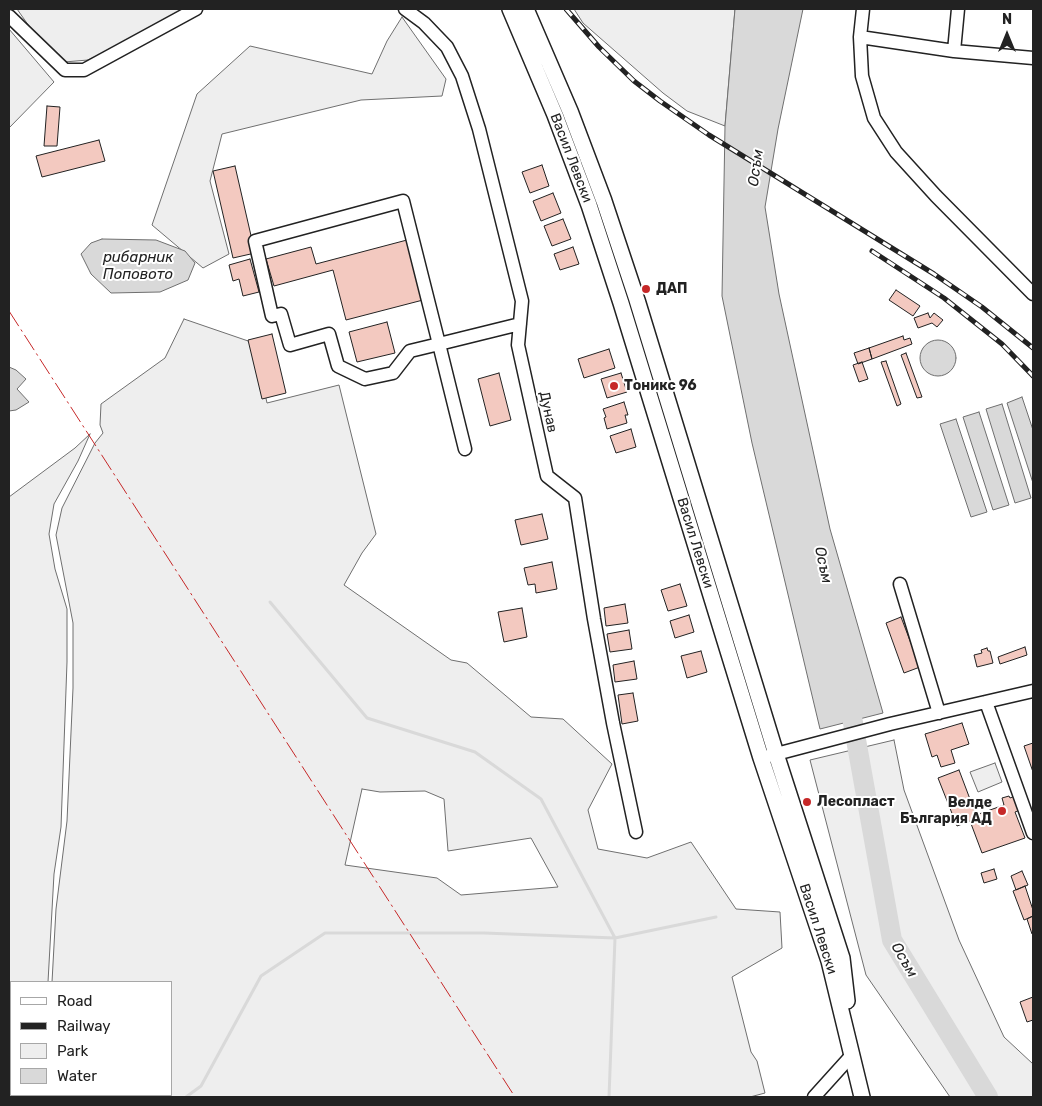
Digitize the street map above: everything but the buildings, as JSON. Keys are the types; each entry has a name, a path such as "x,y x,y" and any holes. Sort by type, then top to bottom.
{"main road":[{"name":"Васил Левски","path":"510,9 555,115 589,205 761,758 829,961 860,1091"},
{"name":"Васил Левски","path":"526,9 570,111 607,210 637,300 776,754 842,958 860,1091"}],"street":[{"path":"9,16 65,70 84,70 196,9"},
{"name":"Дунав","path":"405,9 424,23 447,47 462,76 479,129 522,301 518,345 547,476 575,498 594,619 636,832"},
{"path":"863,9 860,37 862,76 874,118 896,152 936,196 1033,294"},
{"path":"954,51 958,9"},
{"path":"860,37 954,51 1033,58"},
{"path":"465,449 440,344 403,201 254,242 272,316 282,314 290,345 329,334 338,366 365,378 393,373 410,351 440,344 520,324"},
{"path":"900,584 939,713"},
{"path":"761,758 890,724 1033,691"},
{"path":"986,702 1033,832"},
{"path":"814,1097 851,1056"}],"green space":[{"path":"17,9 185,9 133,39 88,60 64,62 36,36"},
{"path":"574,9 735,9 725,126 687,111 663,93 583,23"},
{"path":"402,17 446,79 442,96 361,100 222,134 210,181 229,254 203,268 152,225 197,94 250,46 372,74 387,41"},
{"path":"9,29 54,82 9,128"},
{"path":"184,319 254,343 267,403 339,385 376,534 362,553 344,585 451,660 467,663 531,717 563,719 612,764 588,810 598,849 647,858 691,842 736,909 780,912 782,948 732,977 751,1052 757,1061 765,1093 750,1097 55,1097 172,1096 172,981 52,981 56,909 67,821 73,688 73,623 56,535 62,508 95,443 103,433 100,425 101,404 165,358","holes":["362,789 380,792 425,791 444,799 448,851 531,838 558,887 461,895 437,878 345,865"]},
{"path":"90,434 78,461 54,504 49,534 55,569 67,609 67,662 61,827 54,874 48,981 10,981 10,1051 9,497 75,448"},
{"path":"894,740 904,790 959,940 1004,1037 1033,1064 1033,1097 950,1097 866,975 810,760"},
{"path":"995,763 1002,782 978,792 970,772"}],"water":[{"path":"735,9 803,9 778,129 765,207 779,294 830,529 883,713 820,729 752,443 722,296 725,126"},
{"name":"рибарник Поповото","path":"102,239 156,240 185,251 195,263 188,280 160,292 111,293 91,274 81,254 91,243"},
{"path":"938,340 945,341 951,345 955,351 955,365 951,371 945,375 938,376 931,375 925,371 921,365 920,358 921,351 925,345 931,341"},
{"path":"9,367 16,370 26,379 17,389 29,402 16,410 9,411"},
{"path":"1022,397 1033,430 1033,483 1007,403"},
{"path":"1002,404 1031,498 1015,503 986,409"},
{"path":"979,412 1009,505 993,510 963,417"},
{"path":"956,419 987,512 971,517 940,424"}],"waterway":[{"path":"186,1097 201,1086 261,976 325,933 484,933 615,938 541,799 475,752 367,718 270,602"},
{"name":"Осъм","path":"848,695 892,940 988,1097"},
{"path":"609,1097 615,938 716,917"}],"railway":[{"path":"566,9 599,47 634,81 660,101 709,135 934,274 982,307 1033,348"},
{"path":"872,251 944,298 1002,344 1033,376"}],"power":[{"path":"9,311 515,1097"}],"place":[{"name":"ДАП","path":"646,289"},
{"name":"Тоникс 96","path":"614,386"},
{"name":"Лесопласт","path":"807,802"},
{"name":"Велде България АД","path":"1002,811"}]}
